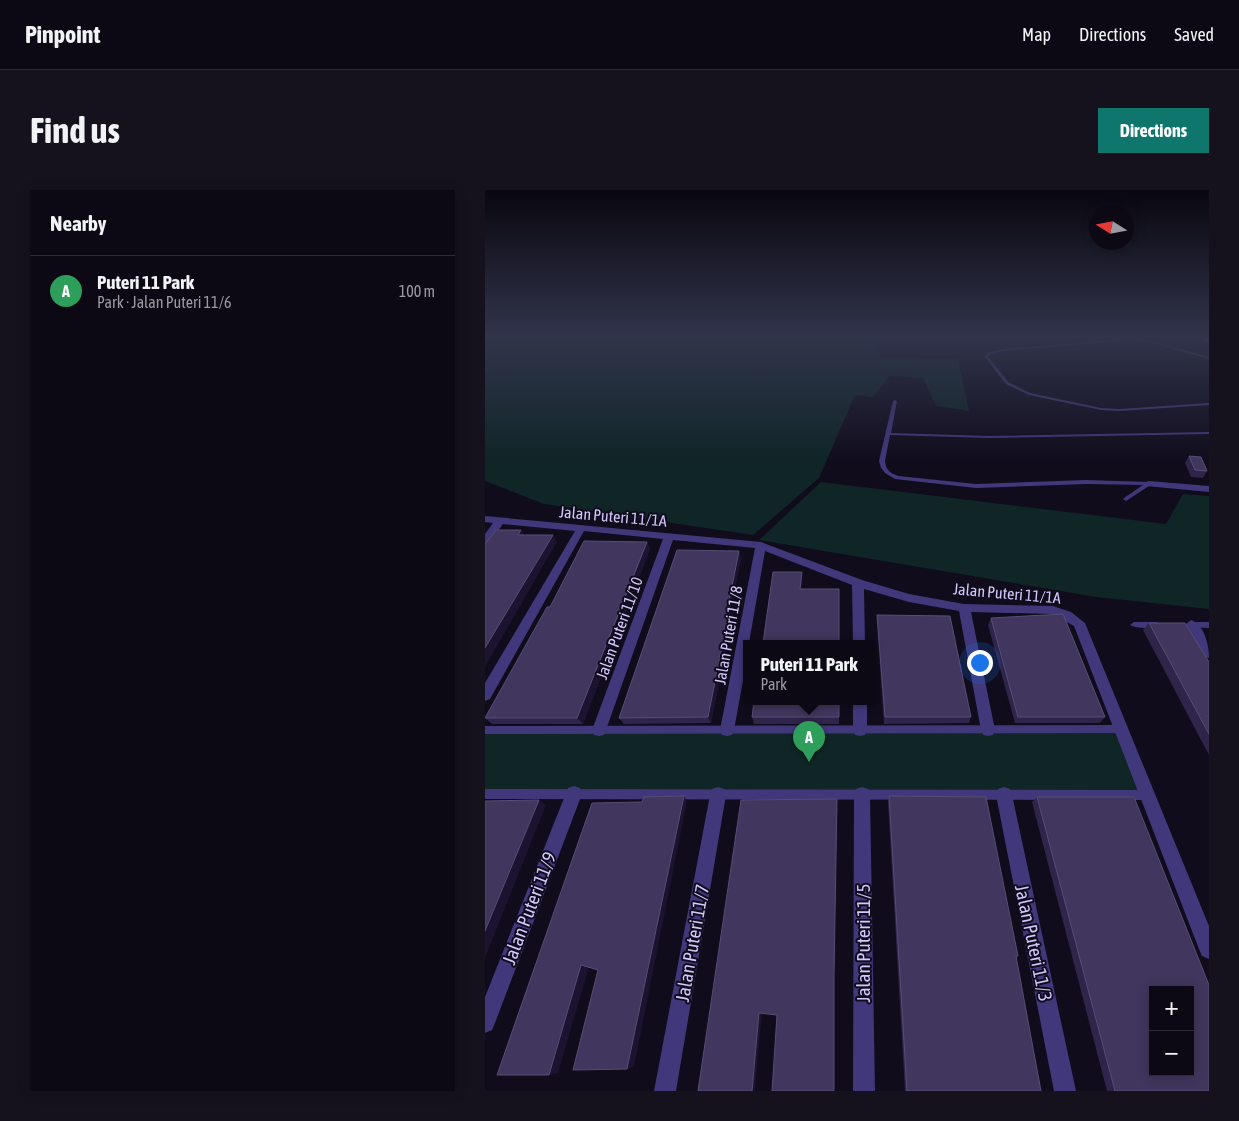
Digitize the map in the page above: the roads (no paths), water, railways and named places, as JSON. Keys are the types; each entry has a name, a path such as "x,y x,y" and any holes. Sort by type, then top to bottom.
{"street":[{"path":"1149,484 1209,489"},
{"name":"Jalan Puteri 11/1A","path":"485,519 580,530 761,545 858,583 909,598 964,608 1053,610 1067,614 1079,624 1209,949"},
{"path":"485,541 499,522"},
{"path":"485,696 580,530"},
{"name":"Jalan Puteri 11/10","path":"599,730 669,537"},
{"name":"Jalan Puteri 11/8","path":"744,640 761,545"},
{"path":"858,583 859,640"},
{"path":"964,608 988,730"},
{"path":"1186,625 1209,653"},
{"name":"Jalan Puteri 11/8","path":"727,730 743,643"},
{"path":"860,705 860,730"},
{"name":"Jalan Puteri 11/9","path":"485,1022 574,794"},
{"name":"Jalan Puteri 11/7","path":"665,1091 718,795"},
{"name":"Jalan Puteri 11/5","path":"862,795 864,1091"},
{"name":"Jalan Puteri 11/3","path":"1004,795 1065,1091"}],"lane":[{"path":"1003,378 1007,383 1035,395 1101,409 1119,410 1209,404"},
{"path":"895,400 882,461 883,468 887,474 897,478 976,486 1086,482 1149,484"},
{"path":"889,434 989,437 1209,433"},
{"path":"1126,499 1149,484"},
{"path":"1134,625 1163,625"},
{"path":"1186,625 1209,625"},
{"path":"485,730 1120,729"},
{"path":"485,794 1146,795"}],"place":[{"name":"Puteri 11 Park","path":"809,762"}]}
